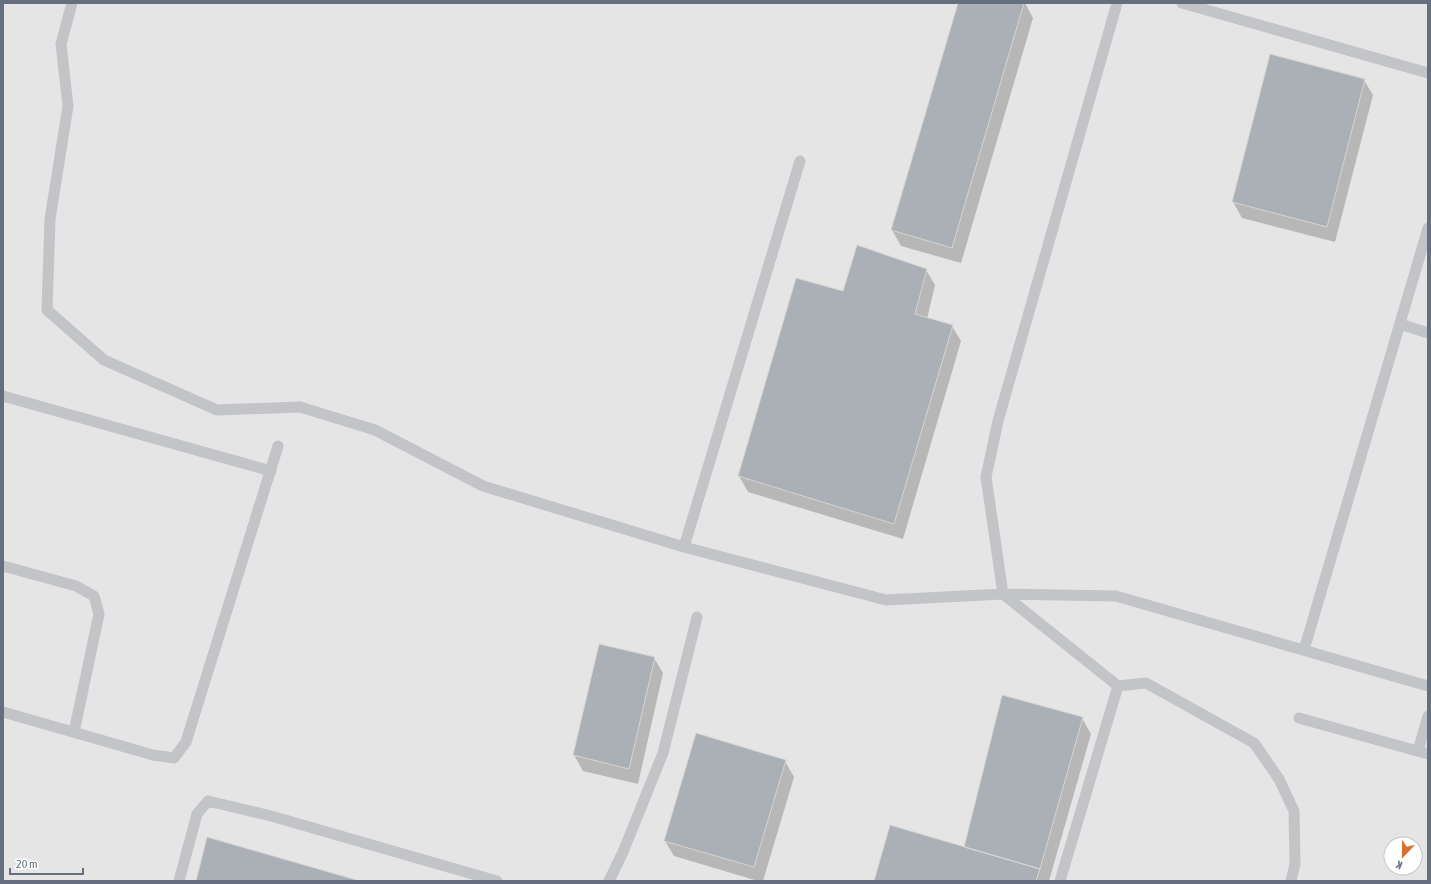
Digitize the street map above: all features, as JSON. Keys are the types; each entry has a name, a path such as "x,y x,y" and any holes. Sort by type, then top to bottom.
{"lane":[{"path":"72,3 61,44 68,106 50,219 47,310 104,360 217,410 300,407 375,430 483,486 684,547 886,600 1003,594 1116,596 1428,686"},
{"path":"1117,3 998,421 986,477 1003,594 1118,686 1146,683 1254,743 1279,780 1294,811 1295,864 1291,881"},
{"path":"1182,3 1428,73"},
{"path":"684,547 800,161"},
{"path":"1304,650 1428,228"},
{"path":"1400,324 1428,333"},
{"path":"3,396 270,471"},
{"path":"3,712 153,755 174,758 186,742 278,446"},
{"path":"3,566 76,586 94,596 99,614 74,732"},
{"path":"609,881 623,852 663,753 697,617"},
{"path":"1060,881 1118,686"},
{"path":"1300,718 1423,752 1428,716"},
{"path":"179,881 197,814 208,801 271,816 497,881"}],"shaded area":[{"path":"3,3 1428,3 1428,881 3,881"}],"building":[{"path":"958,3 1024,3 952,248 891,230"},
{"path":"1270,54 1365,79 1327,227 1232,202"},
{"path":"857,245 927,269 915,314 953,325 894,524 738,476 796,278 843,291"},
{"path":"599,644 655,657 629,769 573,755"},
{"path":"1002,695 1083,717 1040,869 964,847"},
{"path":"696,733 786,760 754,867 664,841"},
{"path":"890,825 1040,869 1036,881 874,881"},
{"path":"207,837 360,881 196,881"}]}
